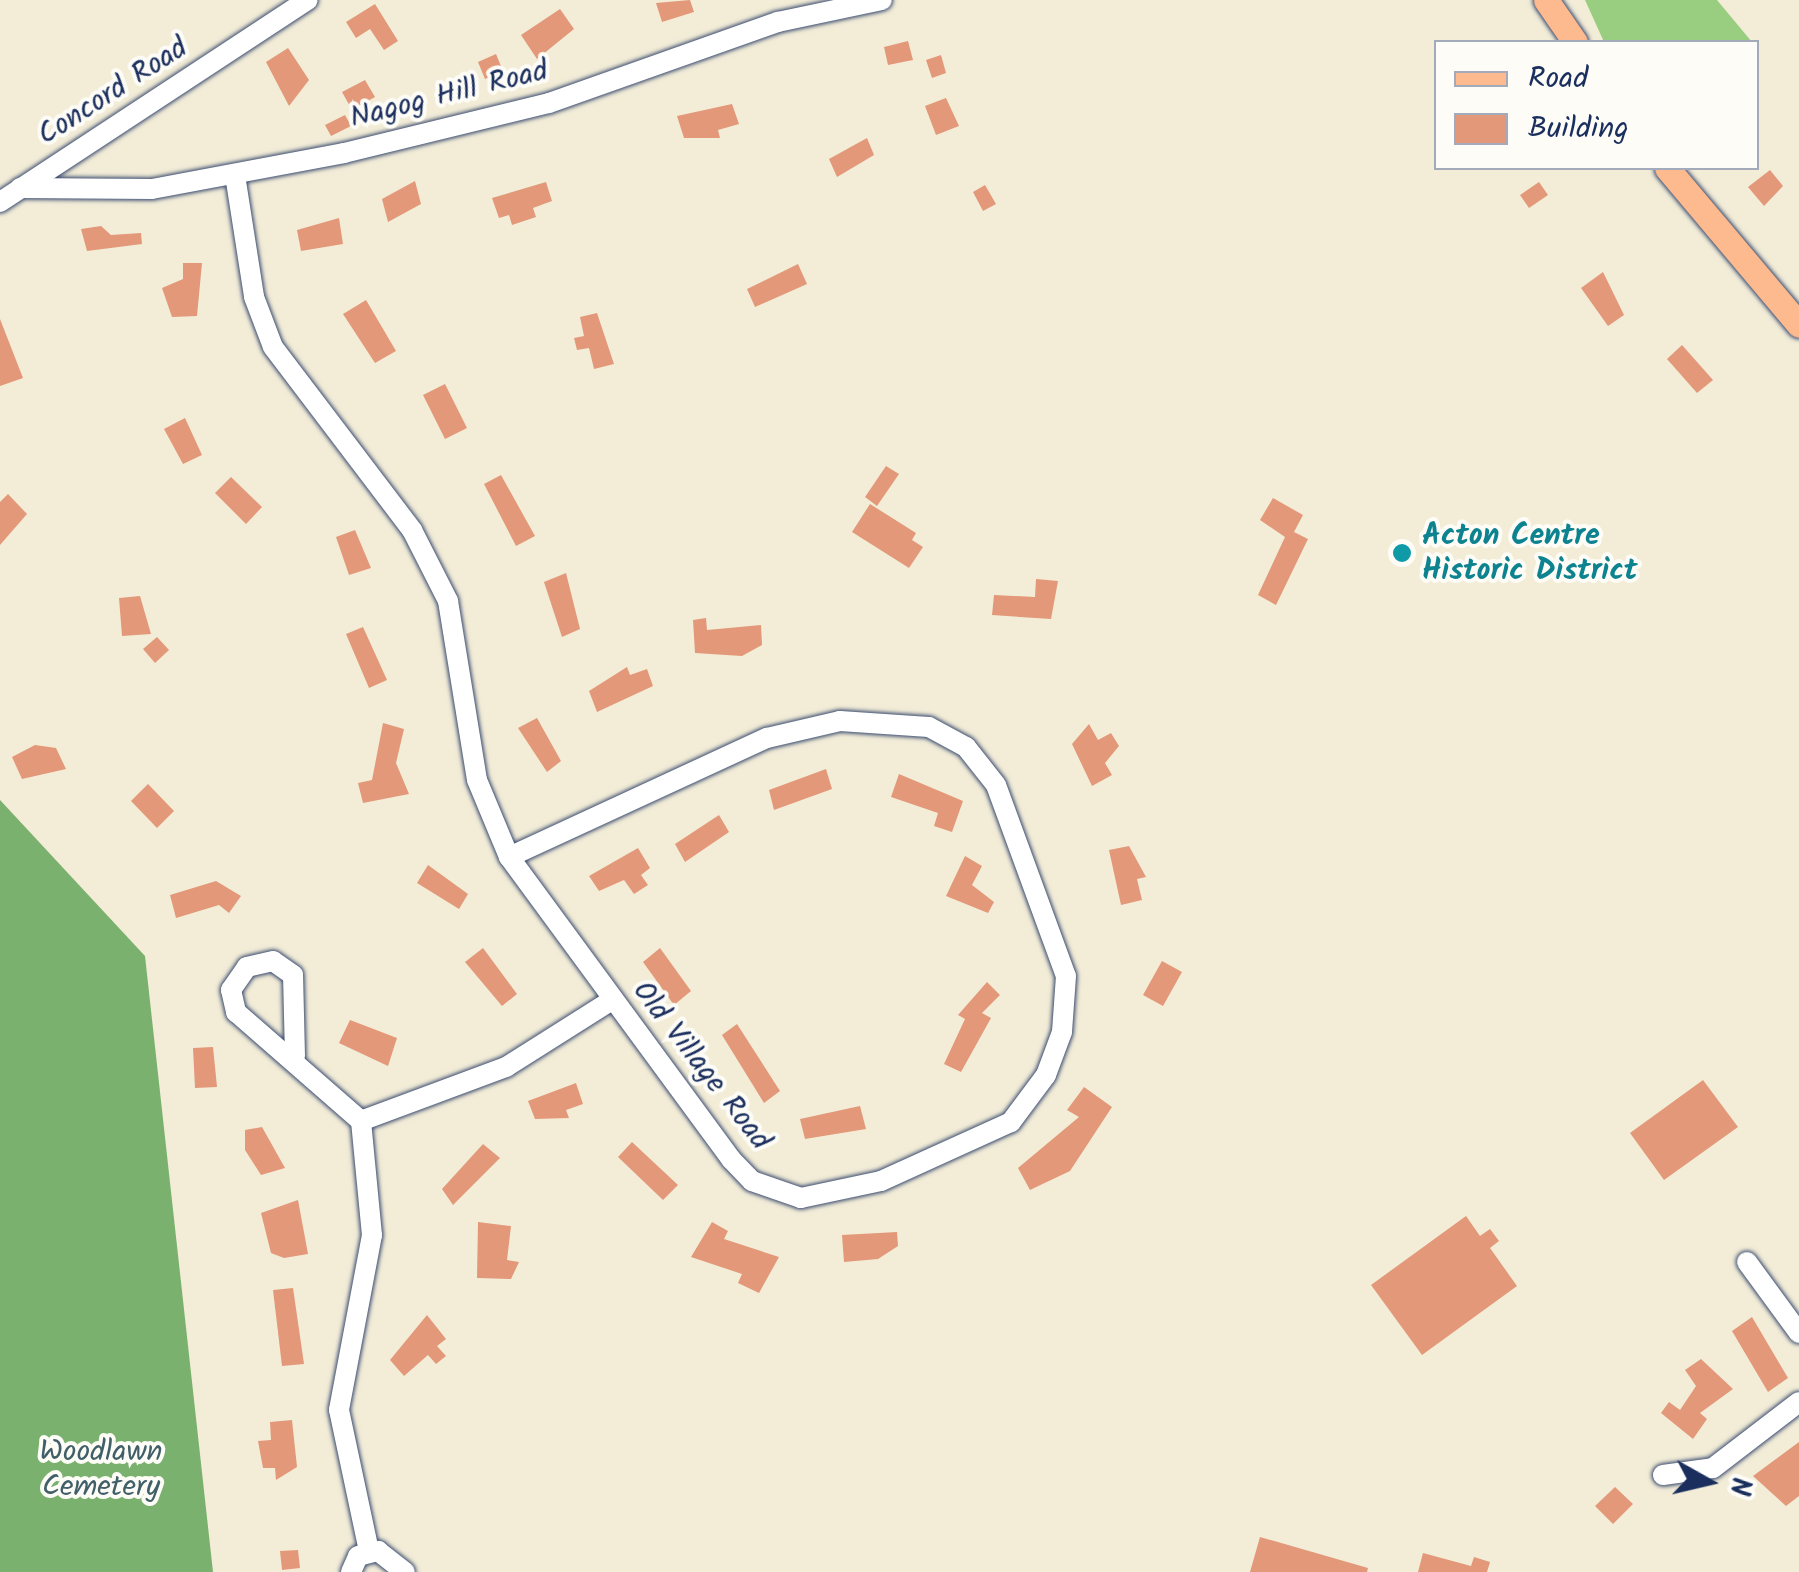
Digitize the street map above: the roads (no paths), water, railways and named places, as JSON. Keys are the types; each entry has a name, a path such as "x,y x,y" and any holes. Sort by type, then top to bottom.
{"main road":[{"path":"1546,0 1574,40"},
{"path":"1669,170 1799,326"}],"street":[{"name":"Concord Road","path":"0,202 308,0"},
{"name":"Nagog Hill Road","path":"20,188 82,194 236,175 549,103 778,22 882,0"},
{"name":"Old Village Road","path":"236,175 254,297 273,347 412,530 448,600 477,780 510,857 612,1000 752,1181 800,1198 836,1197 1011,1122 1051,1061 1066,976 996,784 966,747 928,727 840,722 766,738 510,857"},
{"path":"295,1056 293,975 273,962 247,967 231,990 233,1007 295,1056 361,1121 372,1235 339,1410 369,1551"},
{"path":"361,1121 506,1068 612,1000"},
{"path":"1747,1262 1799,1333"},
{"path":"1662,1475 1713,1468 1799,1402"},
{"path":"350,1572 369,1551"},
{"path":"369,1551 390,1555 405,1572"}],"place":[{"name":"Acton Centre Historic District","path":"1402,553"}],"park label":[{"name":"Woodlawn Cemetery","path":"101,1469"}]}
